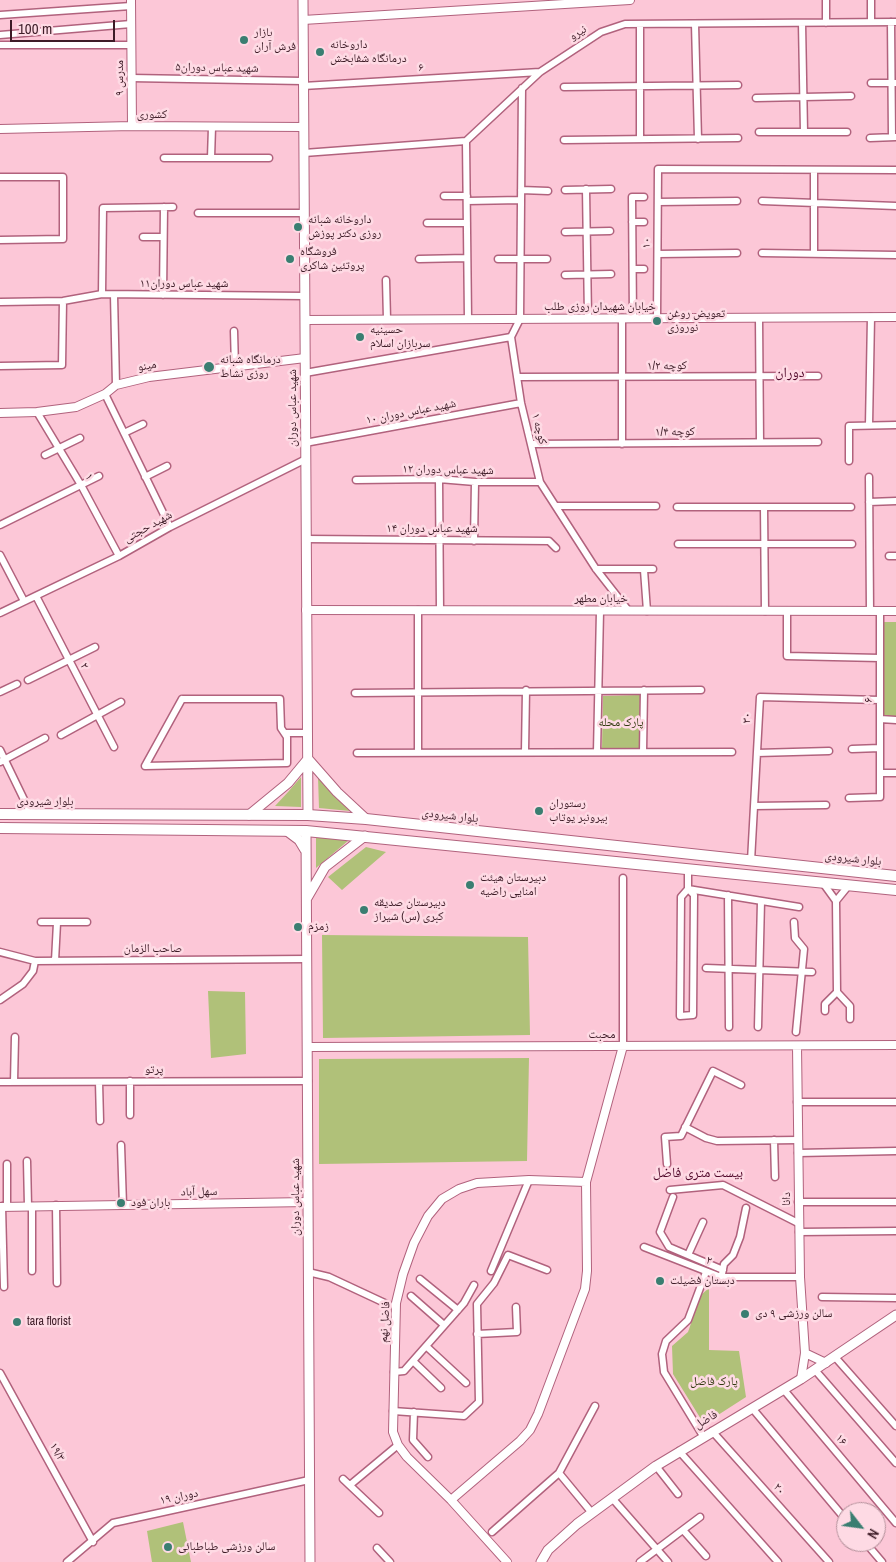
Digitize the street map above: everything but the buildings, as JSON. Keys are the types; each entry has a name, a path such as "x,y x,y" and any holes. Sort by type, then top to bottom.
{"main road":[{"name":"شهید عباس دوران","path":"303,0 308,815"},
{"path":"250,814 288,783 308,759 337,792 366,820"},
{"name":"بلوار شیرودی","path":"0,814 308,815 896,876"},
{"path":"75,814 75,828"},
{"name":"بلوار شیرودی","path":"0,828 306,831 896,890"},
{"path":"287,831 299,840 306,853"},
{"name":"شهید عباس دوران","path":"306,831 310,1562"},
{"path":"307,898 325,867 365,836"},
{"path":"542,854 545,847 544,839"},
{"path":"556,840 553,848 556,856"},
{"name":"فاضل","path":"544,1560 576,1524 656,1466 708,1433 784,1390 836,1357 896,1315"}],"street":[{"path":"303,20 630,0"},
{"path":"826,0 826,23"},
{"path":"871,0 871,22"},
{"path":"0,15 131,3"},
{"name":"مدرس ۹","path":"131,3 132,126"},
{"path":"870,138 894,137 894,22"},
{"name":"نیرو","path":"466,141 540,72 600,32 625,24 894,22"},
{"path":"802,23 804,132"},
{"path":"0,35 131,24"},
{"path":"640,24 640,139"},
{"path":"694,24 698,139"},
{"path":"0,46 131,45"},
{"name":"۶","path":"303,84 540,72"},
{"name":"شهید عباس دوران۵","path":"131,78 303,84"},
{"path":"870,83 894,83"},
{"path":"564,87 738,85"},
{"path":"305,373 511,337 520,319 522,88"},
{"path":"756,98 851,96"},
{"name":"کشوری","path":"0,129 132,126 304,127"},
{"path":"211,158 212,126"},
{"path":"759,132 847,132"},
{"path":"564,140 738,138"},
{"path":"304,153 466,141 468,319"},
{"path":"164,158 269,158"},
{"name":"۱۰","path":"657,318 658,168 814,170"},
{"path":"814,254 814,170 896,170"},
{"path":"0,177 63,177 63,239 0,240"},
{"path":"586,189 588,318"},
{"path":"565,190 611,189"},
{"path":"521,190 548,190"},
{"path":"444,196 520,200"},
{"path":"633,318 632,197 644,197"},
{"path":"658,202 737,201"},
{"path":"762,201 896,206"},
{"path":"162,295 164,207"},
{"path":"102,294 104,208 173,207"},
{"path":"198,213 304,213"},
{"path":"632,222 644,222"},
{"path":"427,223 467,223"},
{"path":"565,232 610,231"},
{"path":"143,237 163,237"},
{"path":"658,254 737,253"},
{"path":"762,253 896,255"},
{"path":"419,259 467,258"},
{"path":"498,259 548,259"},
{"path":"633,269 644,269"},
{"path":"565,275 611,274"},
{"path":"386,280 387,319"},
{"name":"شهید عباس دوران۱۱","path":"0,302 64,301 102,294 304,296"},
{"path":"114,295 116,385"},
{"path":"0,366 62,365 64,301"},
{"path":"869,425 870,317"},
{"name":"خیابان شهیدان روزی طلب","path":"305,320 896,317"},
{"path":"622,318 622,444"},
{"path":"759,318 760,442"},
{"path":"234,331 235,367"},
{"name":"کوچه ۱","path":"511,337 521,403 540,482 596,569 628,610"},
{"name":"مینو","path":"0,413 37,412 76,407 106,394 116,385 149,376 305,358"},
{"name":"کوچه ۱/۲","path":"517,377 818,376"},
{"path":"106,394 170,527"},
{"name":"شهید عباس دوران ۱۰","path":"306,444 521,403"},
{"name":"۱","path":"37,412 81,485 118,556"},
{"path":"124,433 143,424"},
{"path":"849,461 849,426 896,425"},
{"path":"45,455 80,438"},
{"name":"کوچه ۱/۴","path":"532,444 818,442"},
{"name":"شهید حجتی","path":"0,613 118,556 170,527 306,459"},
{"path":"145,477 167,466"},
{"path":"0,526 99,476"},
{"path":"869,477 870,611"},
{"path":"439,479 440,610"},
{"name":"شهید عباس دوران ۱۲","path":"356,480 439,479 475,482 540,482"},
{"path":"474,541 475,482"},
{"path":"869,502 896,501"},
{"path":"557,506 656,506"},
{"path":"677,507 851,507"},
{"path":"764,507 765,611"},
{"name":"شهید عباس دوران ۱۴","path":"306,539 549,541 556,548"},
{"path":"678,544 852,544"},
{"path":"0,555 24,601"},
{"path":"596,569 653,570"},
{"path":"644,570 647,611"},
{"name":"۲","path":"36,596 114,747"},
{"name":"خیابان مطهر","path":"306,610 896,611"},
{"path":"418,610 418,753"},
{"path":"597,752 600,690 600,611"},
{"path":"787,611 786,656 880,658"},
{"name":"۶","path":"849,798 880,797 880,611"},
{"path":"28,680 95,647"},
{"path":"0,692 17,684"},
{"path":"525,752 526,690"},
{"path":"355,693 526,690 701,690"},
{"path":"643,752 644,690"},
{"name":"۳۰","path":"751,861 760,697 880,700"},
{"path":"182,699 280,700 281,728 285,733 287,737 288,763 145,766 182,699"},
{"path":"61,734 121,702"},
{"path":"880,719 896,720"},
{"path":"285,733 307,733"},
{"path":"2,760 45,738"},
{"path":"852,749 880,748"},
{"path":"0,750 2,760 31,814"},
{"path":"757,752 829,751"},
{"path":"357,753 732,752"},
{"path":"880,773 896,773"},
{"path":"754,806 826,805"},
{"path":"688,869 688,889 681,897 680,1016 693,1015 694,895 688,889"},
{"path":"451,1500 520,1441 530,1430 538,1414 585,1289 588,1271 586,1182 623,1046 622,878"},
{"path":"824,883 836,901 837,992 850,1006 850,1019"},
{"path":"836,901 849,886"},
{"path":"688,889 799,907"},
{"path":"728,896 729,1026"},
{"path":"758,1028 761,901"},
{"path":"42,922 87,922"},
{"path":"794,922 794,938 804,949 796,1032"},
{"path":"55,961 57,923"},
{"name":"صاحب الزمان","path":"0,952 35,962 307,960"},
{"path":"0,1000 23,984 33,971 35,962"},
{"path":"706,968 812,972"},
{"path":"825,1011 825,1004 837,992"},
{"path":"14,1082 16,1038"},
{"name":"محبت","path":"307,1047 896,1045"},
{"name":"دانا","path":"797,1046 798,1232 805,1353 801,1379"},
{"path":"667,1164 665,1137 681,1136 713,1071 741,1085"},
{"path":"130,1081 130,1114"},
{"name":"پرتو","path":"0,1082 308,1081"},
{"path":"99,1082 100,1121"},
{"path":"797,1102 896,1102"},
{"path":"686,1128 706,1138 717,1140 798,1140"},
{"path":"774,1140 775,1177"},
{"path":"121,1145 123,1204"},
{"path":"798,1153 896,1151"},
{"path":"27,1161 32,1272"},
{"path":"4,1287 3,1206 7,1164"},
{"path":"492,1271 529,1180"},
{"name":"فاضل نهم","path":"507,1562 451,1500 407,1457 398,1445 393,1432 396,1303 402,1274 414,1242 428,1216 442,1199 459,1189 477,1183 529,1180 586,1182"},
{"path":"670,1190 723,1185 798,1223"},
{"path":"673,1198 660,1232 669,1247 723,1270"},
{"name":"سهل آباد","path":"3,1206 308,1202"},
{"path":"798,1202 896,1202"},
{"path":"56,1206 57,1283"},
{"path":"721,1277 724,1264 733,1255 740,1237 746,1208"},
{"path":"688,1255 703,1222"},
{"path":"798,1232 896,1232"},
{"name":"۲","path":"644,1247 721,1277 800,1277"},
{"path":"393,1411 464,1416 479,1402 477,1304 494,1284 508,1256 547,1270"},
{"path":"308,1272 329,1277 389,1305"},
{"name":"۲۰","path":"706,1272 688,1320 666,1341 662,1354 664,1372 708,1433 829,1562"},
{"path":"420,1279 458,1310"},
{"path":"394,1372 404,1371 458,1310 474,1285"},
{"path":"411,1296 444,1326"},
{"path":"822,1297 896,1298"},
{"path":"477,1334 517,1332 516,1307"},
{"path":"426,1346 466,1383"},
{"path":"805,1353 826,1363"},
{"path":"836,1357 896,1426"},
{"path":"413,1361 442,1388"},
{"path":"815,1370 896,1463"},
{"name":"۱۹/۳","path":"0,1373 93,1542"},
{"name":"۱۶","path":"784,1390 896,1523"},
{"path":"492,1532 559,1473 595,1406"},
{"path":"752,1408 836,1508"},
{"path":"414,1412 413,1440 428,1457"},
{"path":"350,1485 398,1445"},
{"path":"679,1451 778,1562"},
{"path":"656,1466 678,1494"},
{"path":"559,1473 592,1512"},
{"path":"343,1479 379,1513"},
{"name":"دوران ۱۹","path":"67,1562 93,1542 112,1523 309,1480"},
{"path":"612,1498 668,1562"},
{"path":"640,1562 700,1517"},
{"path":"684,1530 706,1556"},
{"path":"377,1548 390,1562"},
{"path":"874,1552 882,1562"}],"green space":[{"path":"884,622 896,622 896,716 884,716"},
{"name":"پارک محله","path":"640,695 639,751 602,750 603,696"},
{"path":"301,777 301,807 275,806 288,792"},
{"path":"318,777 333,795 350,811 319,808"},
{"path":"316,836 349,840 316,868"},
{"path":"366,847 386,852 342,890 328,877"},
{"path":"322,935 528,937 530,1035 323,1038"},
{"path":"208,991 245,992 246,1054 211,1058"},
{"path":"529,1058 527,1161 319,1164 319,1059"},
{"name":"پارک فاضل","path":"709,1288 709,1350 739,1351 746,1397 704,1424 673,1374 672,1346 688,1332 701,1295"},
{"name":"سالن ورزشی طباطبائی","path":"183,1522 191,1562 152,1562 147,1531"}],"place":[{"name":"بازار فرش آران","path":"244,40"},
{"name":"داروخانه درمانگاه شفابخش","path":"320,52"},
{"name":"داروخانه شبانه روزی دکتر پوزش","path":"298,227"},
{"name":"فروشگاه پروتئین شاکری","path":"290,259"},
{"name":"تعویض روغن نوروزی","path":"657,321"},
{"name":"حسینیه سربازان اسلام","path":"360,337"},
{"name":"درمانگاه شبانه روزی نشاط","path":"209,367"},
{"name":"رستوران بیرونبر یوتاب","path":"539,811"},
{"name":"دبیرستان هیئت امنایی راضیه","path":"470,885"},
{"name":"دبیرستان صدیقه کبری (س) شیراز","path":"364,910"},
{"name":"زمزم","path":"298,927"},
{"name":"باران فود","path":"121,1203"},
{"name":"دبستان فضیلت","path":"660,1281"},
{"name":"سالن ورزشی ۹ دی","path":"745,1314"},
{"name":"tara florist","path":"17,1322"},
{"name":"سالن ورزشی طباطبائی","path":"168,1547"}],"district":[{"name":"دوران","path":"790,373"},
{"name":"بیست متری فاضل","path":"698,1173"}]}
